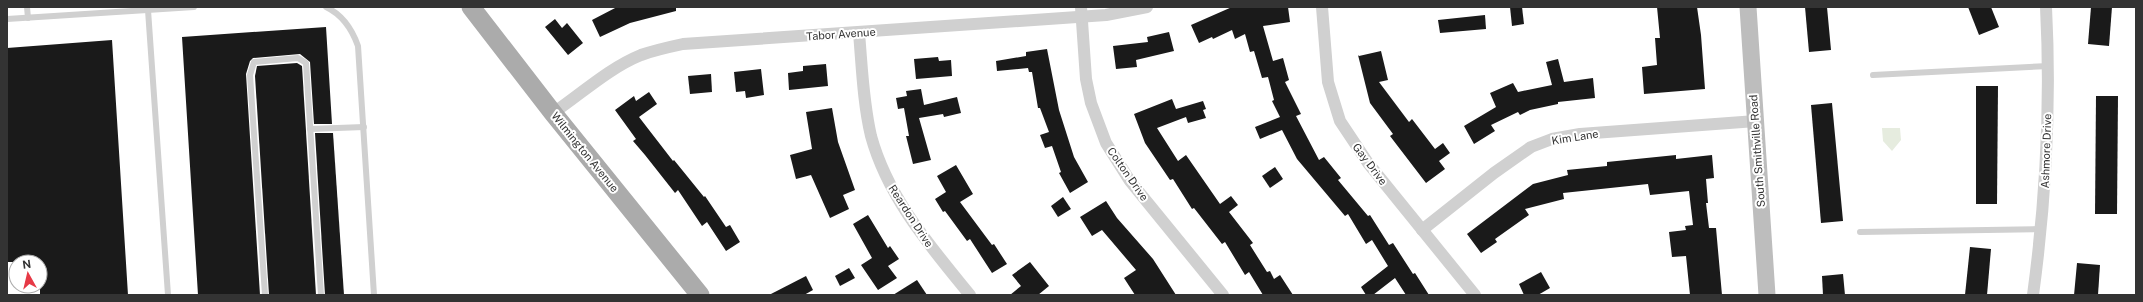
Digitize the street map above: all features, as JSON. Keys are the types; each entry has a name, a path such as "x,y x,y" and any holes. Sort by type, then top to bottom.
{"main road":[{"name":"Wilmington Avenue","path":"471,7 553,113 700,295"},
{"name":"South Smithville Road","path":"1748,7 1767,295"}],"street":[{"name":"Tabor Avenue","path":"553,113 620,66 640,56 683,44 859,33 1081,12 1133,11 1147,7"},
{"name":"Gay Drive","path":"1322,7 1328,82 1340,121 1368,163 1475,295"},
{"name":"Ashmore Drive","path":"2033,295 2042,229 2046,184 2049,66 2046,7"},
{"name":"Colton Drive","path":"1081,12 1086,79 1091,103 1106,143 1130,181 1223,295"},
{"name":"Reardon Drive","path":"859,33 866,113 879,161 898,201 914,224 970,295"},
{"name":"Kim Lane","path":"1422,230 1513,158 1532,147 1552,139 1580,134 1756,121"}],"lane":[{"path":"27,7 28,18"},
{"path":"7,19 194,7"},
{"path":"326,7 335,11 347,23 358,46 374,295"},
{"path":"148,10 168,295"},
{"path":"265,295 250,75 254,62 298,58 306,63 321,295"},
{"path":"1873,75 2049,66"},
{"path":"310,129 364,127"},
{"path":"1860,232 2042,229"}],"shaded area":[{"path":"1882,128 1900,128 1901,140 1892,151 1883,141"}],"building":[{"path":"617,7 676,7 676,11 630,23 600,37 592,20"},
{"path":"1232,7 1288,7 1290,22 1263,26 1273,61 1283,58 1289,80 1285,82 1301,114 1296,116 1319,160 1324,157 1341,178 1338,180 1368,216 1370,215 1389,245 1393,243 1413,274 1415,273 1429,295 1406,295 1395,278 1373,295 1366,295 1361,287 1388,266 1372,240 1366,244 1348,214 1345,216 1297,159 1282,130 1260,139 1255,127 1280,117 1272,101 1274,100 1268,77 1262,78 1254,51 1250,52 1245,34 1235,39 1232,30 1213,39 1212,37 1199,43 1191,25"},
{"path":"1510,7 1522,7 1524,24 1512,26"},
{"path":"1657,7 1697,7 1701,35 1705,89 1644,94 1642,67 1657,65 1655,38 1660,38"},
{"path":"1805,7 1827,7 1831,50 1809,52"},
{"path":"1968,7 1991,7 1999,27 1979,35"},
{"path":"2091,7 2112,7 2109,46 2088,44"},
{"path":"1485,15 1486,29 1440,33 1438,20"},
{"path":"555,19 562,28 567,23 583,43 568,55 545,27"},
{"path":"326,27 332,124 314,124 310,62 300,54 253,58 250,61 246,74 260,295 198,295 182,37"},
{"path":"1169,32 1174,51 1136,60 1137,67 1116,69 1113,46 1148,42 1147,37"},
{"path":"112,40 128,295 40,295 48,294 48,254 8,254 7,262 7,48"},
{"path":"1047,49 1059,110 1074,157 1088,182 1070,193 1059,173 1061,172 1052,146 1045,148 1040,135 1049,132 1040,108 1038,108 1032,72 1029,72 1028,68 997,71 996,61 1026,56 1026,52"},
{"path":"1381,51 1388,80 1379,82 1409,122 1412,119 1435,149 1443,143 1450,153 1439,161 1445,169 1426,183 1390,136 1393,134 1370,103 1358,55"},
{"path":"938,57 939,61 951,60 952,76 916,79 914,59"},
{"path":"1558,59 1564,82 1593,78 1595,98 1558,102 1558,104 1530,110 1520,115 1518,112 1491,125 1495,131 1474,144 1464,126 1496,107 1490,93 1513,83 1518,92 1552,85 1546,62"},
{"path":"297,63 302,66 316,295 269,295 255,76 257,66"},
{"path":"826,64 828,86 789,90 788,73 803,71 803,66"},
{"path":"761,69 764,95 746,98 745,91 736,92 734,72"},
{"path":"711,74 712,92 690,94 688,76"},
{"path":"1976,86 1998,86 1997,204 1976,204"},
{"path":"921,89 924,105 957,97 961,113 944,117 943,114 919,118 931,160 913,164 906,136 909,136 904,108 898,109 896,98 907,96 906,91"},
{"path":"649,92 657,104 639,117 673,161 674,160 704,197 705,196 726,227 730,225 740,242 726,251 707,222 702,226 678,190 675,193 633,141 636,139 615,110 634,96 636,101"},
{"path":"2096,96 2118,96 2117,214 2095,214"},
{"path":"1172,99 1176,109 1203,101 1206,109 1203,110 1206,118 1188,123 1186,117 1157,128 1178,161 1186,155 1220,204 1231,196 1238,205 1229,212 1253,243 1250,245 1267,272 1270,271 1274,279 1280,275 1293,295 1263,295 1249,272 1245,275 1225,242 1222,244 1194,208 1192,209 1173,179 1170,180 1145,143 1134,114"},
{"path":"1832,103 1843,221 1821,223 1811,105"},
{"path":"832,108 838,142 855,190 843,195 849,209 830,218 811,175 796,179 790,155 812,149 806,112"},
{"path":"315,133 333,133 344,295 325,295"},
{"path":"1676,155 1676,159 1712,155 1714,178 1706,179 1708,203 1706,203 1709,228 1716,228 1722,295 1690,295 1686,256 1672,257 1669,232 1686,230 1685,226 1693,225 1689,191 1650,195 1648,184 1563,193 1564,199 1525,209 1529,215 1495,239 1497,242 1481,253 1467,234 1533,184 1568,175 1567,170 1607,166 1607,162"},
{"path":"956,165 973,194 960,202 992,245 994,244 1007,264 992,273 970,239 967,241 945,211 943,212 935,199 946,192 937,176"},
{"path":"1275,167 1283,179 1270,188 1262,176"},
{"path":"1063,197 1071,209 1058,217 1051,206"},
{"path":"1106,201 1117,218 1153,259 1176,295 1135,295 1124,278 1136,270 1102,230 1092,236 1080,217"},
{"path":"868,215 888,248 890,246 899,259 888,266 897,278 878,290 861,265 872,258 853,224"},
{"path":"1970,247 1991,249 1987,295 1965,295"},
{"path":"1030,262 1049,286 1038,295 1010,295 1021,286 1012,275"},
{"path":"2077,263 2100,265 2098,295 2074,295"},
{"path":"849,268 855,278 840,286 835,276"},
{"path":"1541,272 1550,288 1538,295 1524,295 1519,284"},
{"path":"1843,274 1845,295 1823,295 1822,276"},
{"path":"806,276 813,290 804,295 769,295"},
{"path":"917,280 927,295 893,295"}]}
